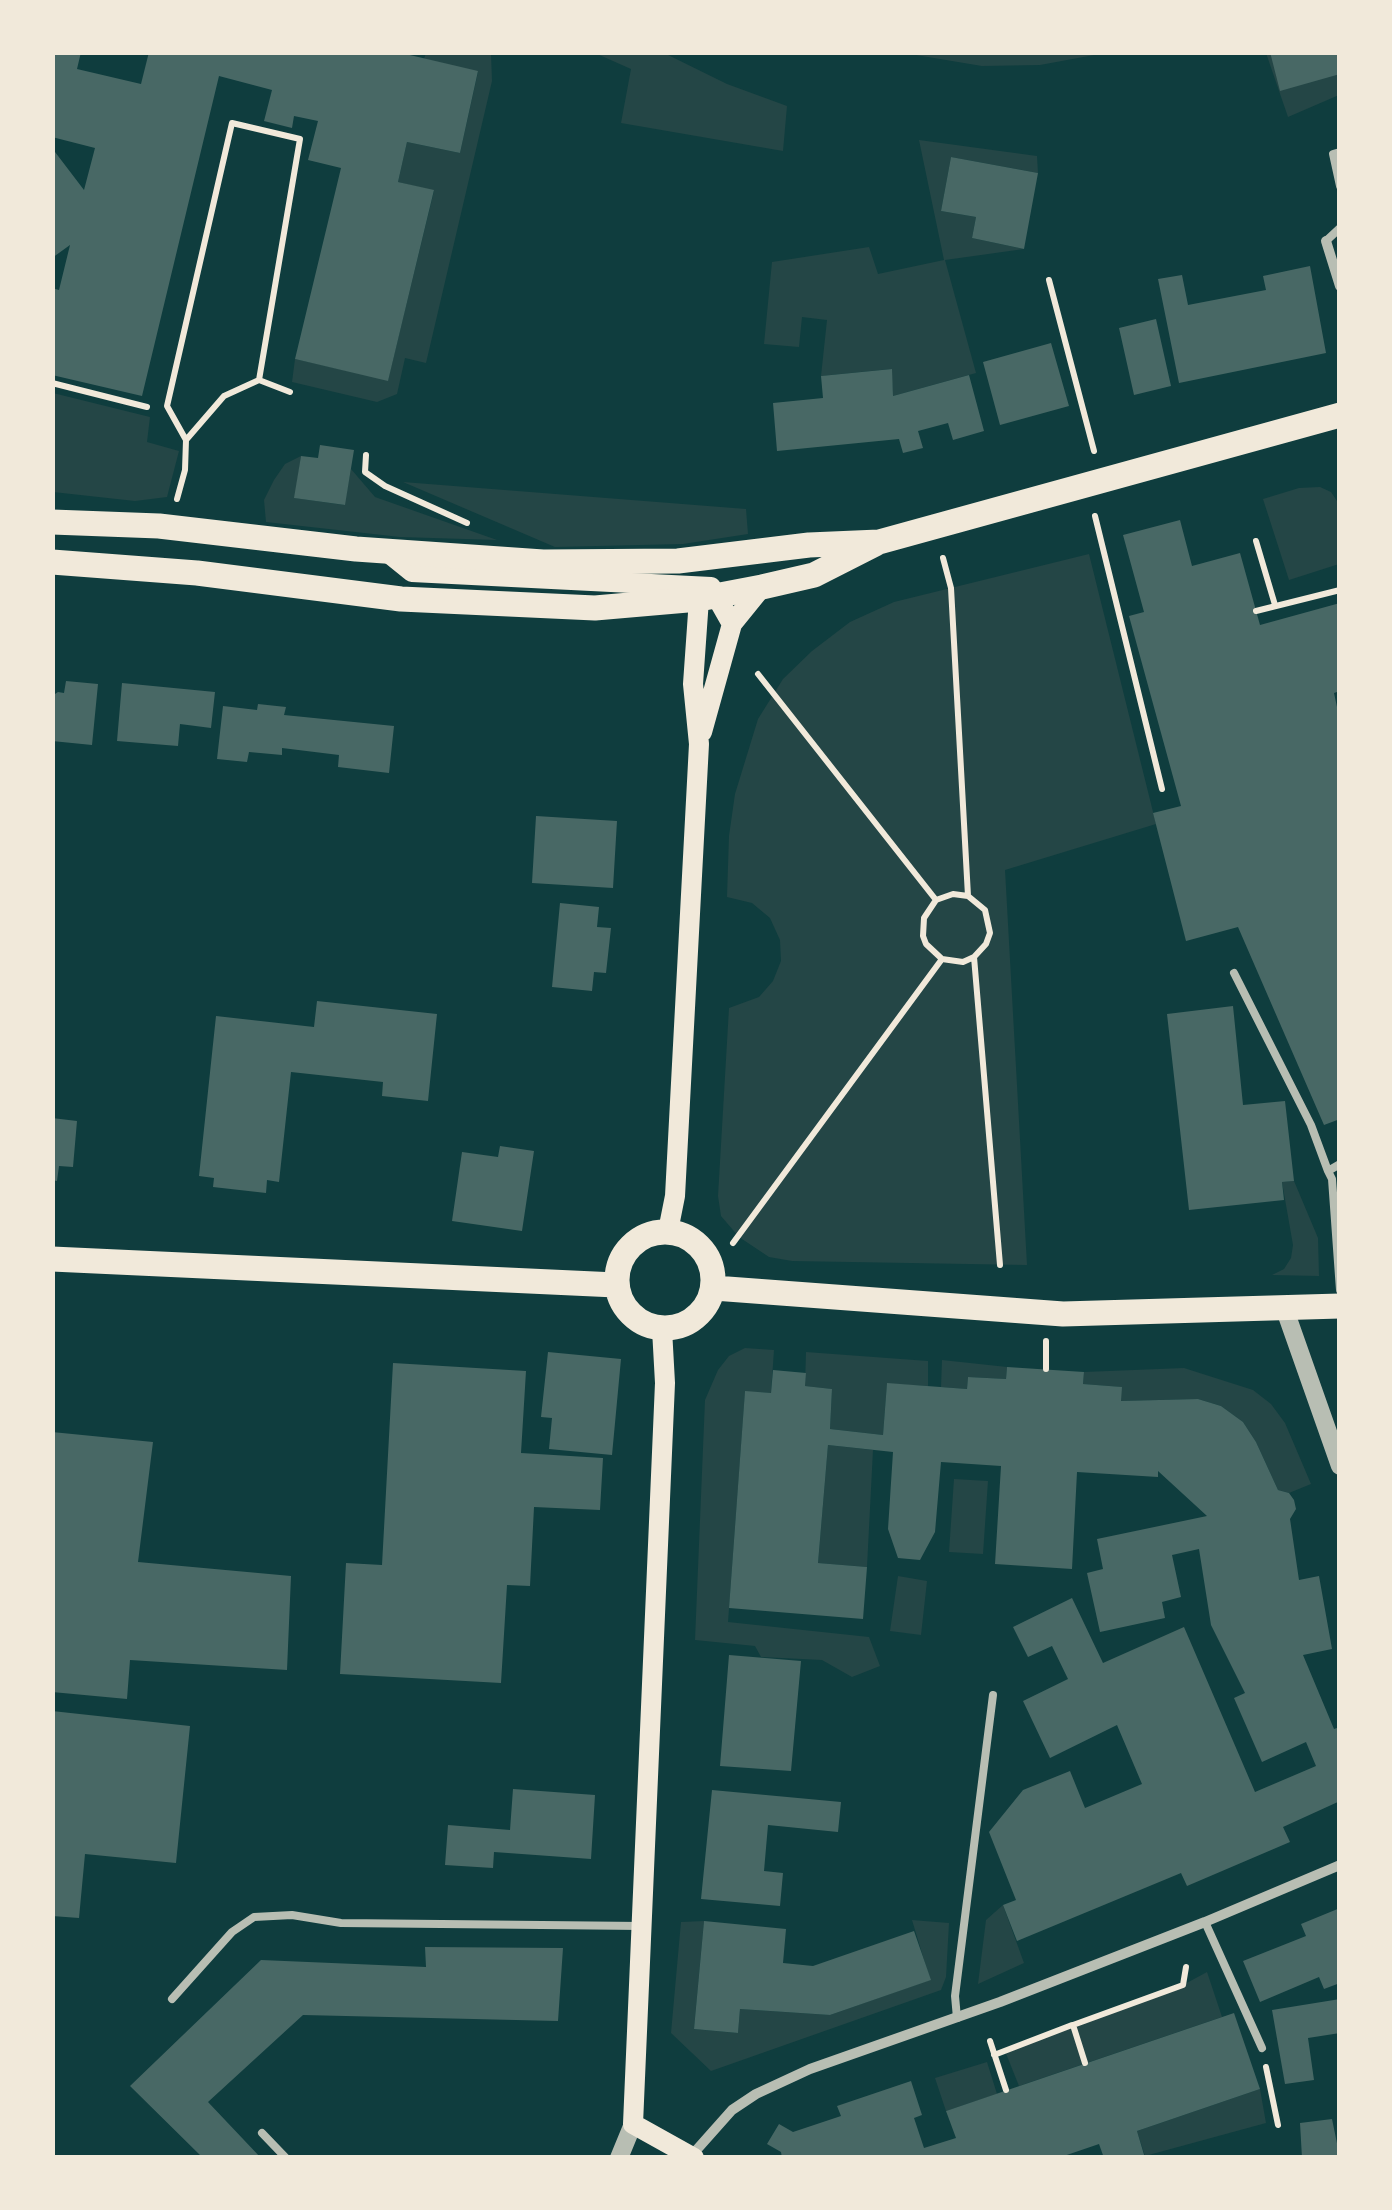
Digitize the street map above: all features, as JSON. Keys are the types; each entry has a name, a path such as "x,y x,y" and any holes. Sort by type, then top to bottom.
{"main road":[{"path":"52,562 231,576 401,599 568,608 708,598 814,574 879,542 1340,416"},
{"path":"52,522 160,526 386,551 543,562 678,561 809,545 879,542"},
{"path":"386,551 412,572 711,587 693,684 699,744 675,1196 668,1232"},
{"path":"699,744 732,624 762,586"},
{"path":"708,598 732,624"},
{"path":"655,1232 687,1236 708,1256 714,1273 714,1288 699,1316 680,1327 647,1326 622,1304 616,1285 618,1266 626,1250 655,1232"},
{"path":"52,1259 616,1285"},
{"path":"714,1288 1063,1314 1340,1306"},
{"path":"662,1329 666,1383 632,2124 693,2156"}],"street":[{"path":"1326,242 1340,286"},
{"path":"1285,1310 1340,1466"},
{"path":"693,2156 732,2110 810,2069 957,2018 1205,1922 1340,1864"},
{"path":"620,2158 632,2124"}],"lane":[{"path":"1340,152 1333,154 1340,186"},
{"path":"1326,242 1340,228"},
{"path":"1234,973 1311,1124 1332,1179 1340,1290"},
{"path":"1328,1171 1340,1164"},
{"path":"957,2018 955,1996 994,1695"},
{"path":"172,2000 232,1932 254,1917 292,1914 341,1923 642,1926"},
{"path":"1205,1922 1262,2048"},
{"path":"262,2133 286,2158"}],"path":[{"path":"175,505 185,470 186,440 167,406 232,123 300,139 259,380"},
{"path":"1049,280 1094,450"},
{"path":"186,440 224,396 259,380 290,392"},
{"path":"52,384 147,407"},
{"path":"366,455 365,472 385,486 474,526"},
{"path":"1096,516 1162,789"},
{"path":"1256,541 1275,606"},
{"path":"944,558 951,588 968,896"},
{"path":"1256,611 1340,590"},
{"path":"758,674 936,900"},
{"path":"954,894 968,896 978,902 990,920 986,944 963,962 942,959 926,944 924,918 936,900 954,894"},
{"path":"974,957 1000,1264"},
{"path":"734,1243 942,959"},
{"path":"1046,1340 1046,1370"},
{"path":"994,2055 1183,1985 1186,1967"},
{"path":"1073,2025 1085,2064"},
{"path":"990,2041 1006,2090"},
{"path":"1262,2048 1278,2125"}],"shaded area":[{"path":"426,53 491,53 492,81 426,363 405,358 397,394 377,402 292,382 295,359 388,380 434,191 398,182 407,142 460,153 478,72 424,59"},
{"path":"595,53 664,53 727,84 787,106 783,151 621,123 631,69"},
{"path":"904,53 1105,53 1040,65 982,66"},
{"path":"1266,53 1339,53 1339,95 1288,117"},
{"path":"919,140 1037,156 1038,173 951,157 941,211 976,217 972,238 1024,249 945,260 976,373 893,396 891,369 821,376 827,320 802,317 799,347 764,344 772,262 869,247 878,274 944,260"},
{"path":"53,393 150,417 147,442 179,451 167,497 135,501 53,492"},
{"path":"301,456 295,498 344,505 351,469 375,497 497,540 400,537 266,522 264,500 274,480 285,464"},
{"path":"403,482 746,509 748,534 683,544 555,547"},
{"path":"1320,487 1331,492 1339,504 1339,564 1289,580 1263,499 1299,488"},
{"path":"1089,554 1156,824 1005,870 1027,1265 792,1261 769,1257 739,1237 721,1216 718,1196 729,1008 759,997 773,981 781,961 780,940 770,918 752,903 727,897 735,794 758,719 783,679 850,622 894,602"},
{"path":"1294,1181 1318,1238 1319,1276 1272,1275 1284,1269 1291,1258 1293,1245 1282,1182"},
{"path":"745,1348 774,1350 771,1393 745,1392 728,1622 869,1637 880,1666 852,1677 822,1660 761,1657 755,1646 695,1640 705,1400 718,1370 729,1356"},
{"path":"806,1352 928,1361 928,1386 887,1384 883,1435 830,1429 832,1389 805,1386"},
{"path":"942,1360 1007,1367 1006,1379 968,1377 967,1389 941,1387"},
{"path":"1184,1368 1253,1390 1271,1404 1285,1423 1311,1484 1289,1493 1278,1490 1243,1422 1221,1406 1198,1399 1121,1401 1121,1387 1083,1384 1084,1372"},
{"path":"828,1445 873,1450 867,1567 818,1563"},
{"path":"954,1479 988,1481 983,1554 949,1552"},
{"path":"898,1576 927,1581 921,1635 890,1631"},
{"path":"1003,1905 1024,1963 978,1984 986,1920"},
{"path":"912,1920 949,1923 946,1977 941,1990 711,2071 671,2033 681,1922 704,1921 694,2029 738,2033 740,2009 830,2015 930,1980"},
{"path":"1207,1972 1222,2017 1019,2086 1005,2051 1183,1985"},
{"path":"987,2062 997,2094 946,2111 935,2078"},
{"path":"1260,2089 1266,2123 1145,2156 1137,2131"}],"building":[{"path":"52,52 81,52 77,69 141,84 149,52 397,52 478,71 460,153 407,142 398,182 434,190 388,381 295,359 341,168 308,160 318,121 294,116 292,128 264,121 272,90 219,76 142,396 52,375 52,288 59,290 70,245 52,258 52,148 84,190 95,148 52,137"},
{"path":"1270,52 1340,52 1340,74 1280,91"},
{"path":"951,157 1038,173 1024,249 972,238 976,217 941,211"},
{"path":"1310,266 1326,353 1179,383 1158,279 1182,275 1188,305 1266,290 1263,276"},
{"path":"1156,319 1171,386 1134,395 1119,328"},
{"path":"1051,343 1069,406 1000,425 983,362"},
{"path":"892,369 893,396 969,375 984,431 953,440 948,423 918,431 923,448 903,453 899,439 777,451 773,403 823,398 821,376"},
{"path":"320,445 354,450 345,505 294,498 301,456 318,458"},
{"path":"1180,520 1192,566 1240,553 1260,625 1340,603 1340,691 1334,693 1340,721 1340,1119 1324,1125 1238,927 1186,941 1153,813 1181,806 1129,616 1144,612 1123,535"},
{"path":"66,681 98,684 92,745 52,741 52,696 64,693"},
{"path":"122,683 215,692 211,728 180,724 178,746 117,741"},
{"path":"258,704 286,707 284,715 394,726 389,773 338,767 339,755 282,748 282,755 249,752 247,762 217,759 223,706 257,710"},
{"path":"536,816 617,821 613,888 532,883"},
{"path":"560,903 599,907 597,927 611,928 606,973 594,972 592,991 552,987"},
{"path":"317,1001 437,1014 428,1101 382,1096 383,1082 291,1072 279,1182 267,1180 266,1193 213,1187 214,1178 199,1176 216,1016 314,1027"},
{"path":"1233,1006 1243,1105 1285,1101 1294,1181 1282,1182 1284,1200 1189,1210 1167,1014"},
{"path":"52,1118 77,1121 73,1167 59,1166 57,1181 52,1180"},
{"path":"500,1146 534,1151 522,1231 452,1221 462,1152 498,1157"},
{"path":"548,1352 621,1359 612,1455 549,1449 552,1418 541,1417"},
{"path":"393,1363 526,1371 521,1453 603,1458 600,1510 534,1507 530,1586 507,1585 501,1683 340,1674 346,1563 382,1565"},
{"path":"1007,1367 1084,1372 1083,1384 1122,1387 1121,1401 1198,1399 1221,1406 1243,1422 1278,1490 1289,1493 1294,1500 1296,1509 1290,1519 1299,1580 1319,1576 1332,1649 1303,1655 1334,1729 1340,1727 1340,1801 1283,1827 1290,1842 1187,1886 1181,1873 1017,1941 1003,1905 1016,1900 989,1832 1023,1790 1070,1771 1085,1808 1142,1784 1117,1725 1050,1758 1023,1701 1068,1679 1052,1646 1028,1657 1013,1627 1072,1598 1103,1663 1184,1627 1255,1792 1316,1766 1306,1742 1262,1762 1234,1698 1245,1693 1211,1625 1199,1549 1172,1555 1181,1597 1162,1602 1165,1618 1100,1632 1087,1573 1103,1569 1097,1539 1207,1516 1158,1471 1158,1477 1077,1472 1072,1569 995,1564 1001,1466 941,1462 935,1532 920,1560 898,1558 888,1529 893,1452 828,1445 818,1563 867,1567 863,1619 729,1608 745,1391 771,1393 773,1370 806,1373 805,1386 832,1389 830,1429 883,1435 887,1383 967,1389 968,1377 1006,1379"},
{"path":"52,1432 153,1442 138,1562 291,1576 287,1670 130,1660 127,1699 52,1692"},
{"path":"729,1655 801,1661 791,1771 720,1766"},
{"path":"52,1711 190,1726 176,1863 85,1854 79,1918 52,1916"},
{"path":"513,1789 595,1795 591,1859 494,1852 493,1868 445,1865 448,1825 510,1830"},
{"path":"712,1790 841,1802 838,1832 768,1825 764,1871 783,1873 780,1906 701,1899"},
{"path":"1340,1908 1340,1983 1324,1989 1319,1977 1260,2002 1243,1961 1306,1936 1301,1924"},
{"path":"704,1921 786,1929 783,1963 813,1966 914,1931 931,1980 830,2015 740,2009 738,2033 694,2029"},
{"path":"425,1947 563,1948 558,2021 303,2015 208,2102 261,2158 203,2158 130,2086 261,1960 426,1967"},
{"path":"1340,1999 1340,2033 1308,2038 1314,2080 1285,2084 1272,2010"},
{"path":"1234,2013 1260,2089 1137,2131 1145,2158 1104,2158 1099,2144 1058,2158 782,2158 781,2152 767,2144 779,2124 793,2132 841,2116 837,2106 911,2081 922,2115 914,2118 924,2148 956,2138 946,2111"},
{"path":"1332,2119 1340,2158 1302,2158 1300,2123"}]}
